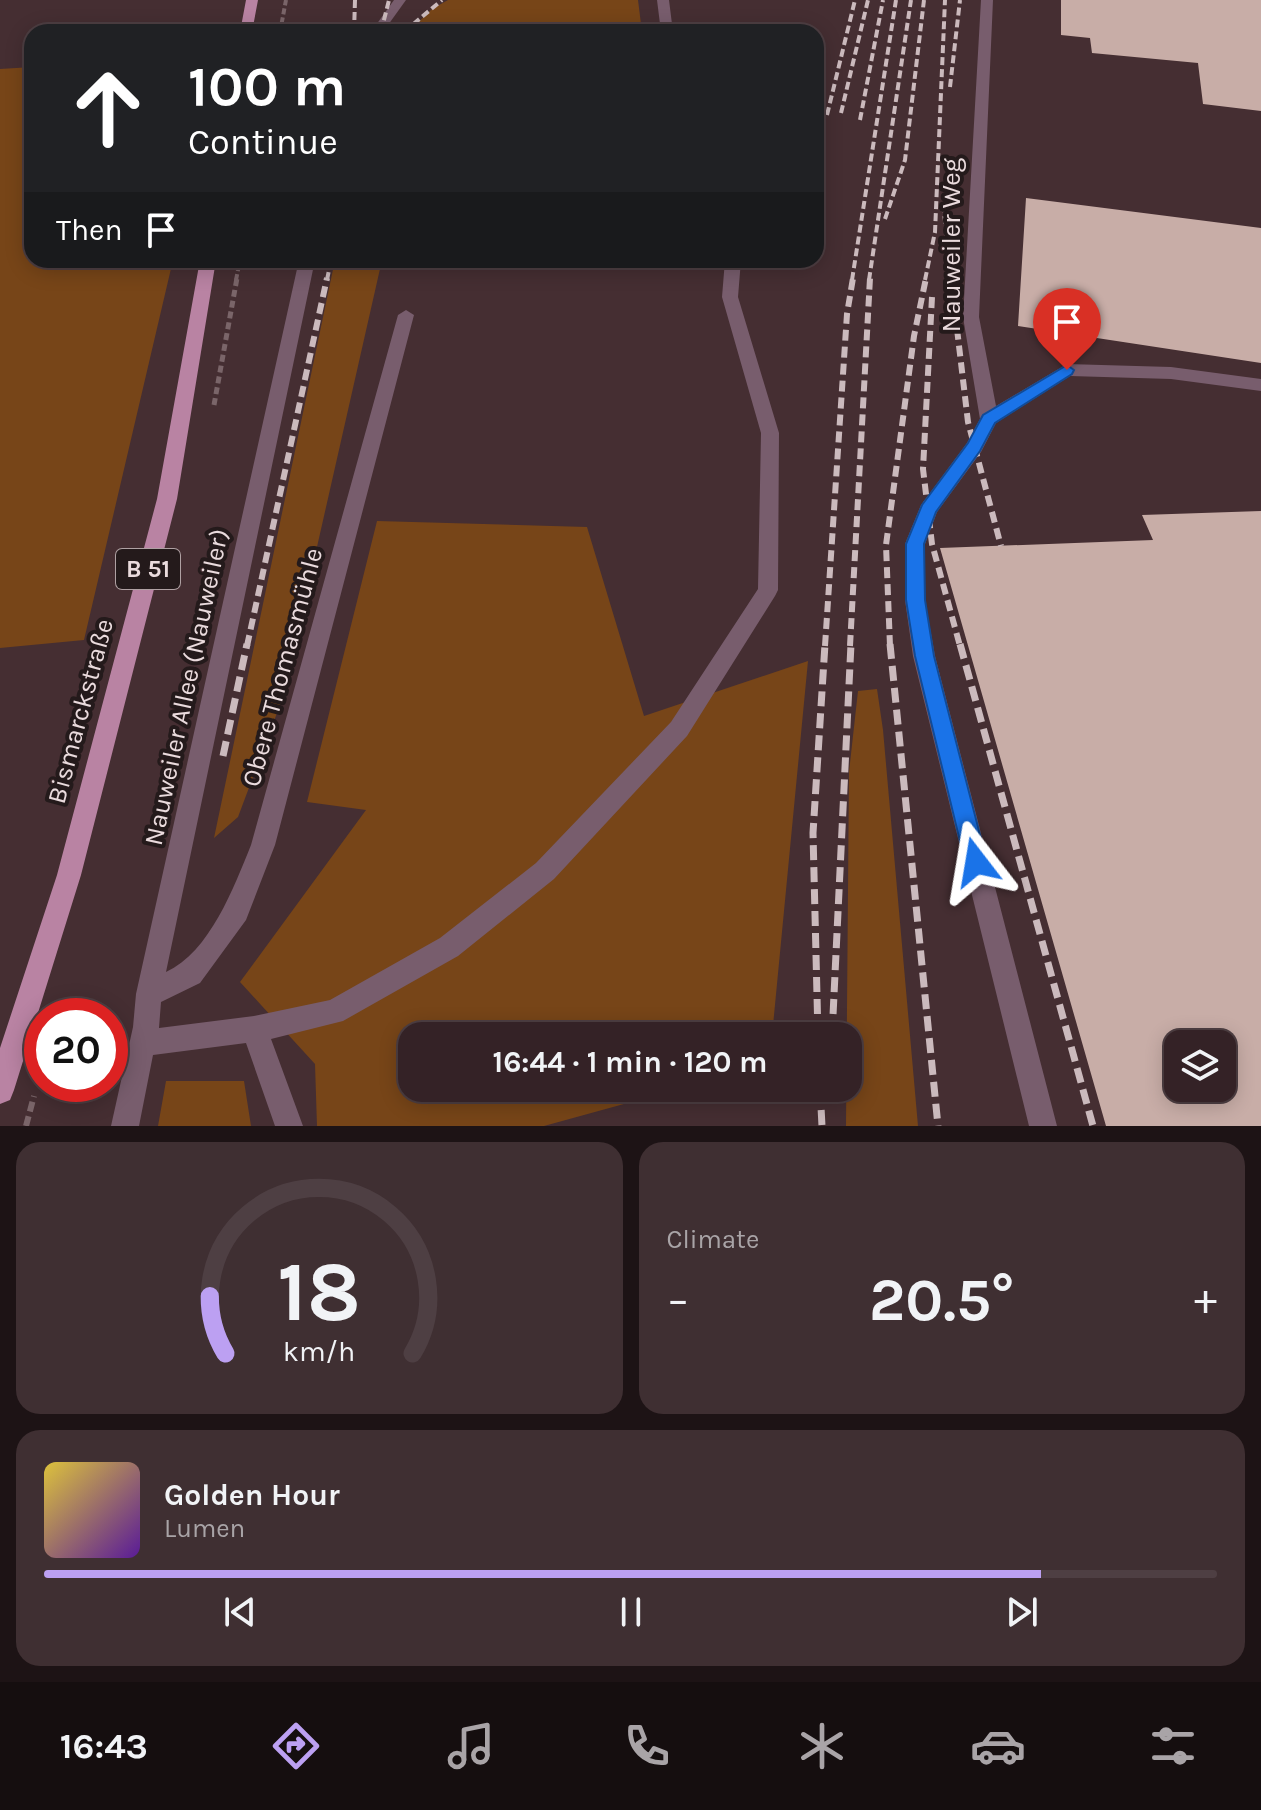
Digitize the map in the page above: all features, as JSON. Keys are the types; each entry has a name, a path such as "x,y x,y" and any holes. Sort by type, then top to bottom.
{"main road":[{"path":"248,24 252,0"},
{"name":"Bismarckstraße","path":"1,1081 69,875 167,499 207,268"}],"lane":[{"path":"383,24 400,0"},
{"path":"663,0 666,24"},
{"name":"Nauweiler Weg","path":"987,0 971,317 989,419"},
{"name":"Nauweiler Allee (Nauweiler)","path":"125,1126 149,994 305,268"},
{"path":"142,1043 254,1029 334,1012 449,947 545,871 679,729 768,590 770,433 730,297 732,268"},
{"name":"Obere Thomasmühle","path":"149,994 191,974 237,912 263,845 406,315"},
{"path":"1043,1126 924,656 915,600 915,544 928,510 974,447 989,419 1067,370 1171,373 1261,385"},
{"path":"254,1029 289,1126"}],"path":[{"path":"282,24 286,0"}],"shaded area":[{"path":"448,0 638,0 641,24 416,24 432,9"},
{"path":"24,68 24,268 171,268 84,640 0,648 0,69"},
{"path":"333,268 380,268 283,697 238,817 214,838"},
{"path":"377,521 587,527 644,716 808,661 773,1022 398,1022 398,1102 631,1102 544,1126 317,1126 315,1064 240,982 366,810 307,802"},
{"path":"877,689 883,730 918,1126 846,1126 846,1102 862,1102 862,1022 847,1022 849,772 858,691"},
{"path":"166,1081 244,1081 251,1126 158,1126"}],"building":[{"path":"1061,0 1261,0 1261,111 1203,104 1198,63 1092,53 1090,38 1061,35"},
{"path":"1026,198 1261,228 1261,363 1018,326"},
{"path":"1261,511 1261,1126 1106,1126 940,548 1153,540 1142,515"}],"railway":[{"path":"354,24 355,0"},
{"path":"383,24 389,0"},
{"path":"414,24 442,0"},
{"path":"827,115 855,0"},
{"path":"841,113 868,0"},
{"path":"860,120 883,0"},
{"path":"852,280 896,0"},
{"path":"869,280 911,0"},
{"path":"885,219 905,160 924,0"},
{"path":"925,280 935,232 945,0"},
{"path":"950,87 960,0"},
{"path":"943,204 952,280"},
{"path":"327,280 329,268"},
{"path":"247,646 327,278"},
{"path":"825,646 847,314 853,278"},
{"path":"850,646 870,278"},
{"path":"890,646 886,545 914,336 926,278"},
{"path":"951,278 968,422 1001,546"},
{"path":"932,297 923,469 932,544 960,646"},
{"path":"223,756 247,644"},
{"path":"818,1022 813,833 825,644"},
{"path":"833,1022 851,644"},
{"path":"890,644 938,1126"},
{"path":"960,644 1093,1126"},
{"path":"821,1102 822,1126"}],"route":[{"path":"976,862 924,656 915,600 915,544 928,510 974,447 989,419 1067,370"}]}
